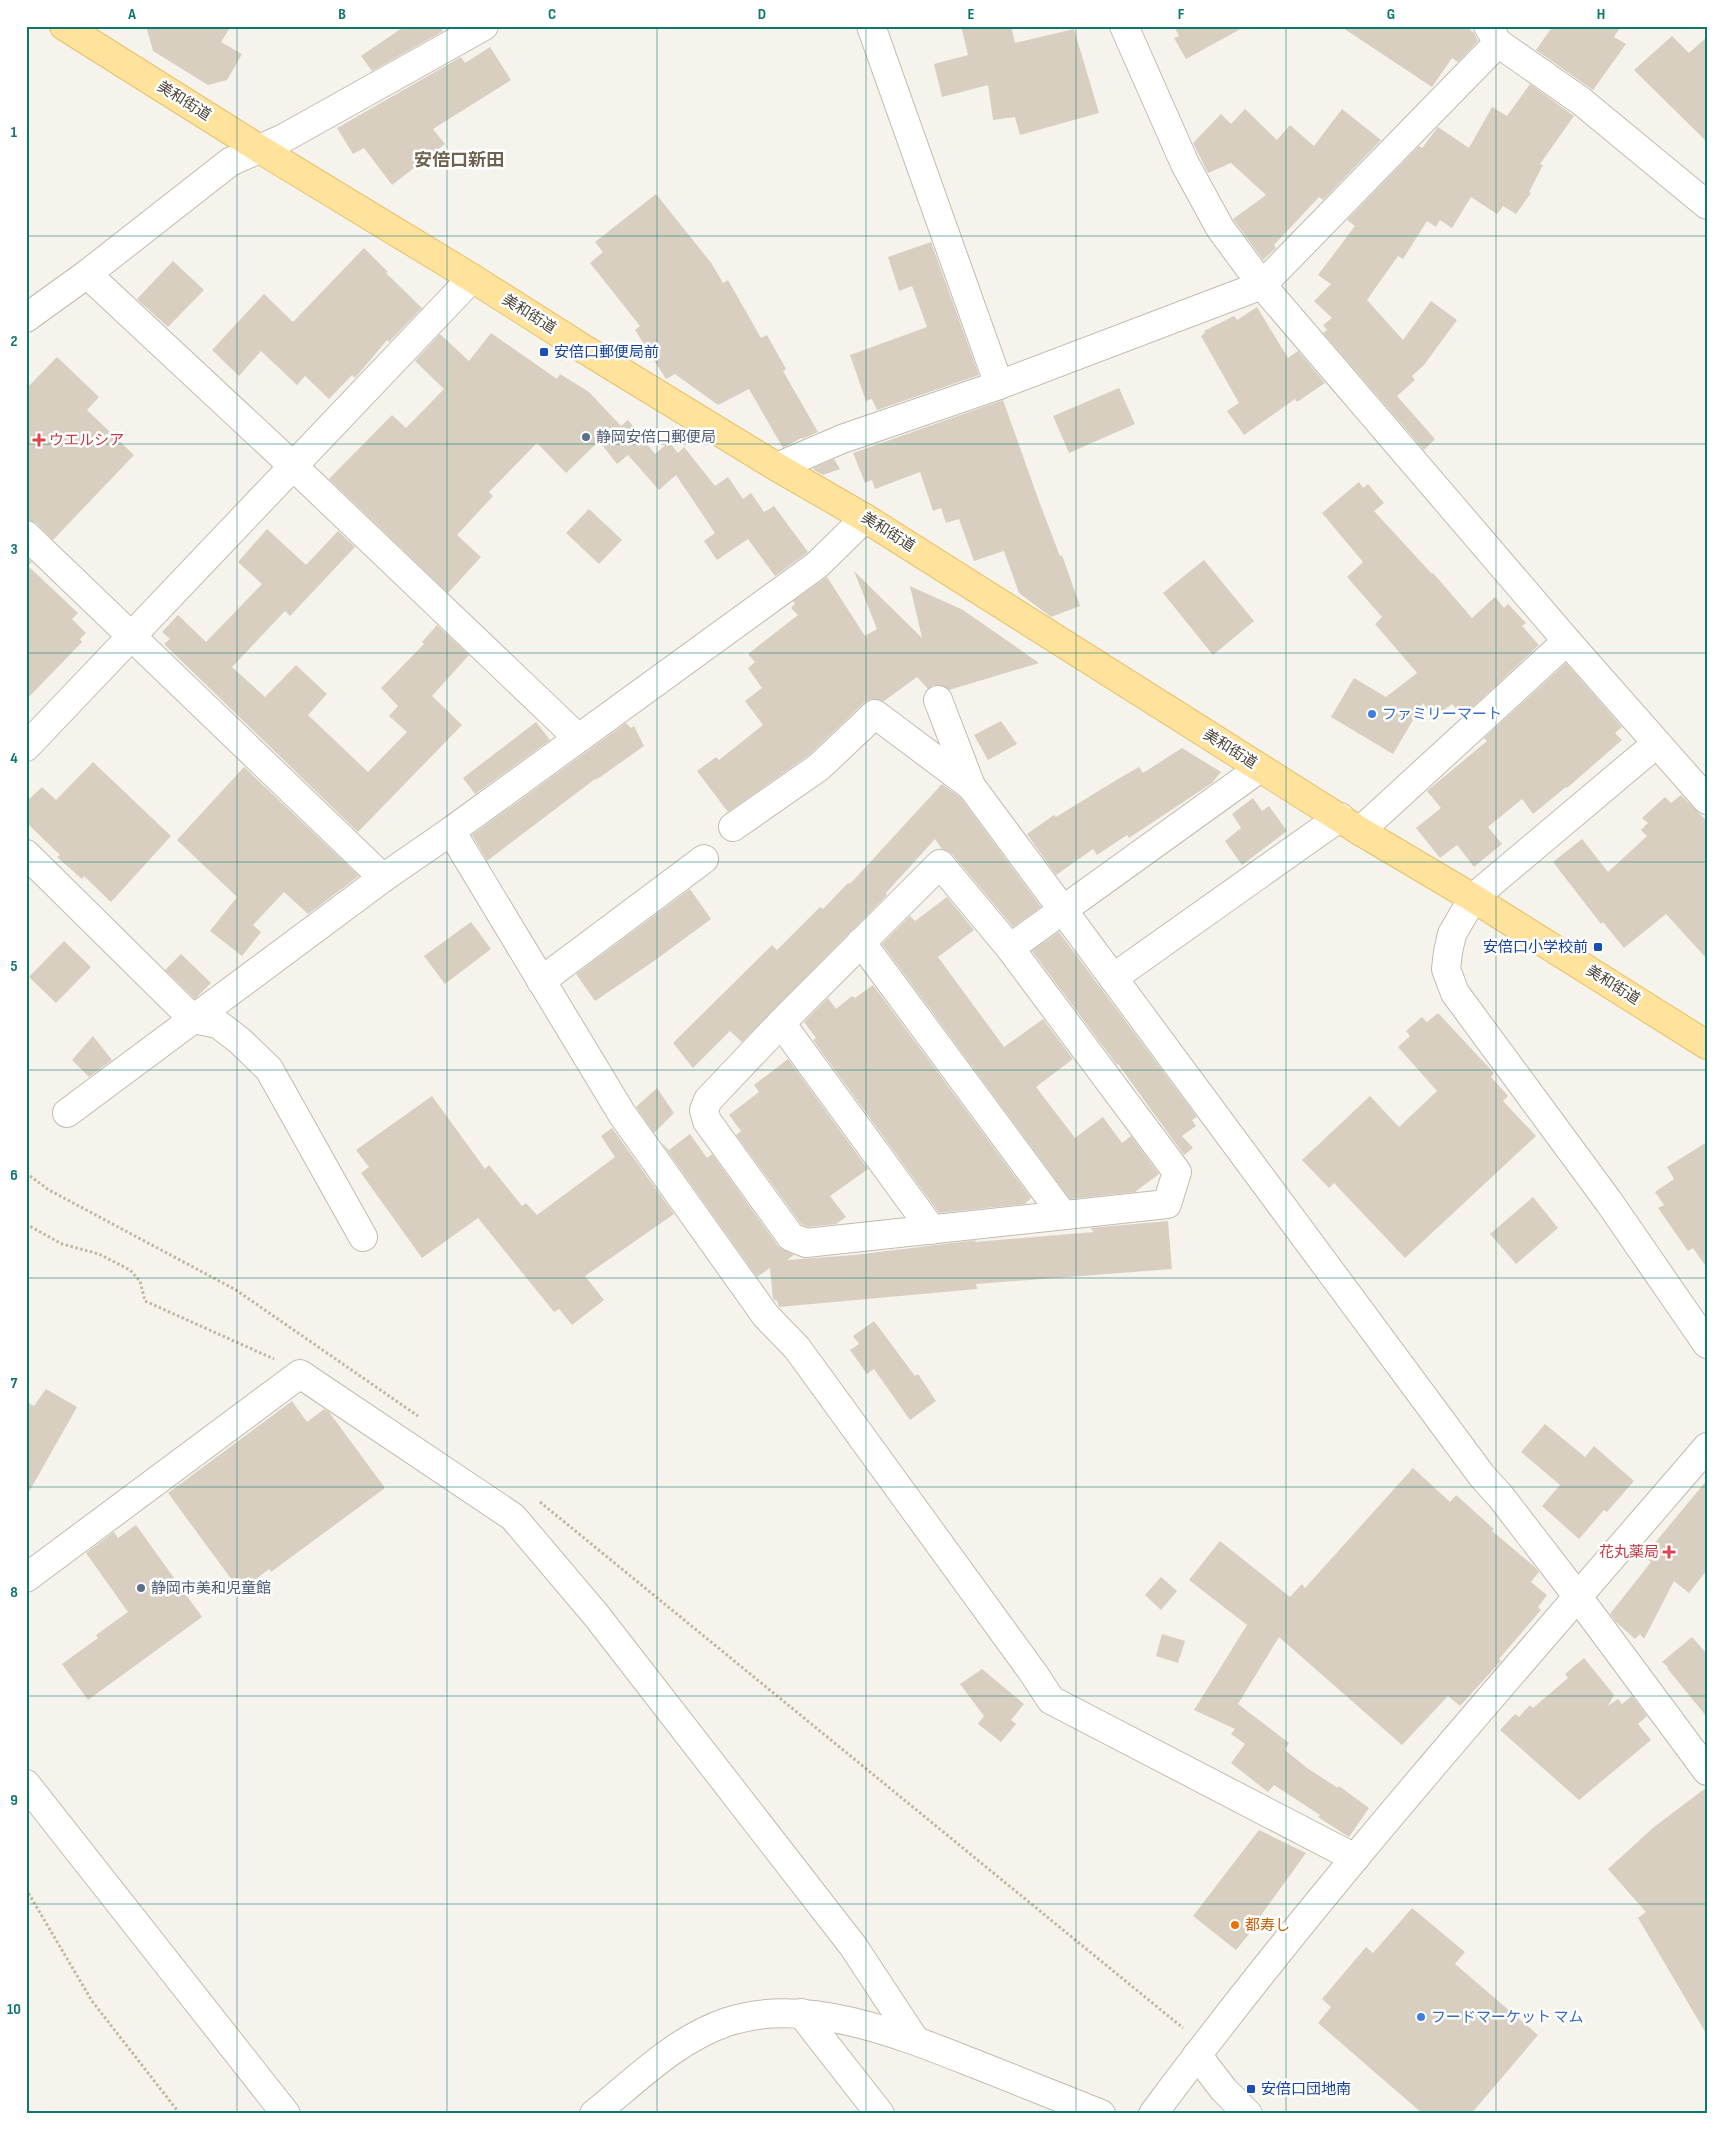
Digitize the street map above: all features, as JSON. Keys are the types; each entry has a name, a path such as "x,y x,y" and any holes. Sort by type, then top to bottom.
{"main road":[{"name":"美和街道","path":"81,30 258,148 777,467 865,518 1260,768 1474,898 1707,1045"}],"street":[{"path":"26,318 87,274 230,162 284,138 484,26"},
{"path":"871,26 999,384"},
{"path":"1124,26 1185,164 1220,228 1262,285 1567,641 1707,800"},
{"path":"777,467 842,439 999,384 1262,285 1493,34 1581,101 1707,205"},
{"path":"87,274 293,466 578,738"},
{"path":"26,746 132,637 472,278"},
{"path":"67,1113 383,878 451,831 817,565 865,518"},
{"path":"26,535 383,878"},
{"path":"1113,978 1350,824 1567,641"},
{"path":"938,700 970,786 1482,1476 1501,1497 1578,1597 1707,1771"},
{"path":"733,827 819,767 875,714 970,786"},
{"path":"1656,744 1474,898 1452,934 1446,969 1455,993 1609,1202 1707,1344"},
{"path":"1010,948 1260,768"},
{"path":"451,831 622,1114 766,1316 797,1348 1028,1666 1050,1700 1355,1858"},
{"path":"26,854 193,1018 218,1024 269,1068 363,1237"},
{"path":"541,981 704,859"},
{"path":"940,864 1010,948 1177,1172 1168,1204 806,1243 791,1237 707,1121 704,1110 708,1100 781,1023 940,864"},
{"path":"861,942 1063,1215"},
{"path":"781,1023 932,1230"},
{"path":"26,1578 300,1374 513,1516 596,1615 853,1946 915,2040"},
{"path":"1153,2114 1268,1964 1355,1858 1707,1447"},
{"path":"26,1784 286,2114"},
{"path":"594,2114 685,2041 726,2022 762,2013 801,2014 868,2025 915,2040 1101,2114"},
{"path":"801,2014 880,2114"},
{"path":"1197,2055 1224,2090 1248,2114"}],"path":[{"path":"26,1173 49,1190 236,1290 420,1418"},
{"path":"26,1224 62,1244 99,1254 130,1270 140,1281 145,1300 262,1352 300,1374"},
{"path":"540,1502 1192,2034 1197,2055"},
{"path":"26,1889 92,2001 180,2114"}],"building":[{"path":"146,26 231,26 221,42 242,54 227,80 208,85 153,51"},
{"path":"405,26 440,26 443,31 372,71 361,56"},
{"path":"961,26 1011,26 1015,43 1074,29 1099,113 1020,135 1015,117 993,120 988,85 942,97 934,64 968,55"},
{"path":"1174,26 1246,26 1186,59 1174,38 1179,36"},
{"path":"1340,26 1466,26 1474,33 1478,41 1458,62 1452,58 1432,87"},
{"path":"1553,26 1621,26 1614,37 1626,44 1593,90 1536,50"},
{"path":"1672,36 1689,53 1707,37 1707,142 1634,70"},
{"path":"490,47 511,80 433,129 445,144 392,185 364,148 353,154 337,128 461,57 465,63"},
{"path":"1530,84 1574,116 1540,164 1543,165 1529,192 1531,193 1516,214 1503,206 1497,214 1471,197 1452,228 1440,220 1436,227 1427,221 1403,259 1398,256 1367,300 1403,340 1431,301 1457,320 1424,365 1412,376 1415,380 1397,396 1435,439 1424,450 1323,333 1327,330 1323,325 1332,318 1314,301 1331,284 1318,275 1355,226 1347,220 1419,146 1422,148 1438,127 1469,148 1492,107 1507,116"},
{"path":"1245,109 1277,140 1290,125 1314,146 1342,109 1381,140 1323,200 1319,197 1274,245 1276,248 1263,260 1233,219 1266,195 1231,163 1208,173 1193,143 1221,114 1231,124"},
{"path":"656,194 712,264 723,283 728,280 761,338 767,335 786,369 783,371 818,432 801,438 783,448 749,389 718,405 675,374 666,379 635,330 640,326 590,263 603,252 595,242"},
{"path":"931,242 979,375 877,410 872,399 866,401 850,355 927,327 912,286 899,291 888,257"},
{"path":"364,248 388,272 386,273 422,308 389,342 387,340 355,378 352,375 329,399 305,376 297,385 261,351 239,376 212,350 264,294 293,322"},
{"path":"173,261 204,290 168,327 137,299"},
{"path":"1257,307 1288,358 1298,351 1325,383 1297,402 1295,399 1244,435 1227,411 1239,403 1201,336 1205,333 1204,331 1234,316 1237,320"},
{"path":"491,333 557,379 560,374 589,392 621,426 628,420 655,454 669,442 678,453 684,447 715,486 728,477 743,499 751,493 764,512 774,506 808,552 775,576 748,539 717,560 704,541 715,533 676,475 659,490 628,455 617,464 599,441 566,473 537,443 489,492 493,496 457,535 481,557 448,593 329,479 392,415 406,428 444,389 415,361 440,334 469,361"},
{"path":"57,357 99,397 87,410 134,455 53,540 36,523 26,520 26,389"},
{"path":"1119,388 1135,424 1069,453 1053,416"},
{"path":"1003,400 1040,504 1060,556 1062,555 1080,606 1051,617 1019,593 1004,551 974,561 959,519 946,523 941,508 933,511 920,472 875,489 872,480 865,483 853,453"},
{"path":"834,459 840,469 823,475 813,468"},
{"path":"1359,482 1363,488 1368,484 1384,503 1374,511 1433,573 1472,618 1495,597 1504,608 1508,604 1526,623 1522,626 1539,645 1463,716 1452,704 1438,714 1436,710 1430,714 1423,703 1393,754 1331,717 1354,678 1386,697 1417,673 1375,624 1382,617 1347,577 1363,562 1322,513"},
{"path":"589,509 622,540 599,564 566,533"},
{"path":"267,529 306,565 338,531 355,547 290,616 285,611 232,667 265,697 296,665 327,694 308,715 368,772 407,732 389,716 398,706 381,688 424,644 422,642 437,625 469,655 432,696 462,725 358,832 164,644 170,639 162,632 178,615 206,642 262,584 238,562"},
{"path":"26,557 32,562 28,566 78,613 72,619 86,633 80,639 82,642 26,700"},
{"path":"1204,560 1254,621 1213,655 1163,593"},
{"path":"854,571 922,638 910,586 963,610 1039,663 949,690 940,685 933,685 928,689 917,677 884,701 871,699 865,702 809,755 728,812 697,771 716,757 719,760 763,725 745,701 762,688 748,668 755,662 748,654 798,615 791,608 795,604 793,601 827,577 865,636 877,629"},
{"path":"1566,663 1622,727 1615,733 1622,740 1567,788 1533,814 1522,799 1488,827 1502,844 1474,867 1457,845 1440,858 1416,828 1441,808 1427,791 1487,741 1484,738"},
{"path":"1001,721 1017,744 988,760 974,735"},
{"path":"536,722 550,740 475,794 463,778"},
{"path":"626,723 631,728 634,726 644,746 595,779 487,861 472,835"},
{"path":"1182,748 1221,772 1212,783 1129,838 1127,835 1097,855 1093,849 1056,875 1027,834 1054,815 1056,817 1139,767 1143,773"},
{"path":"93,762 171,836 111,902 84,876 82,879 57,857 60,855 26,822 26,802 42,787 56,800"},
{"path":"244,767 359,876 308,914 284,892 253,925 261,932 242,956 210,931 237,897 177,840"},
{"path":"942,784 960,797 1041,907 1013,927 952,854 942,849 935,839 886,893 887,895 742,1042 730,1031 693,1068 673,1043 772,945 777,950 820,907 823,909 848,883 850,884"},
{"path":"1681,795 1707,821 1707,959 1666,914 1624,948 1603,922 1601,924 1553,862 1582,839 1608,872 1647,836 1641,830 1648,823 1642,818 1665,797 1671,803"},
{"path":"1253,798 1262,811 1269,806 1287,831 1242,865 1225,841 1241,828 1232,814"},
{"path":"690,889 711,919 595,1001 576,974"},
{"path":"947,897 974,930 938,957 1004,1047 1043,1019 1073,1059 1036,1087 1075,1138 1103,1117 1122,1143 1131,1136 1159,1174 1135,1192 1070,1199 882,944 910,916 915,921"},
{"path":"471,922 491,949 445,984 424,956"},
{"path":"1059,932 1197,1117 1192,1120 1196,1126 1182,1136 1193,1148 1184,1155 1032,951"},
{"path":"64,941 91,967 56,1003 29,977"},
{"path":"181,954 211,983 195,999 165,970"},
{"path":"873,985 1031,1198 1025,1204 939,1213 813,1040 816,1038 804,1022 828,998 836,1009 852,996 855,998"},
{"path":"1438,1013 1494,1073 1491,1077 1508,1096 1503,1101 1536,1136 1405,1258 1334,1183 1329,1188 1302,1160 1370,1096 1399,1127 1437,1091 1398,1047 1410,1036 1406,1031 1422,1017 1427,1022"},
{"path":"93,1036 112,1060 89,1077 72,1060"},
{"path":"788,1059 868,1169 830,1196 846,1217 836,1224 808,1227 801,1224 736,1135 741,1131 729,1115 759,1092 754,1085"},
{"path":"657,1088 674,1113 654,1133 636,1107"},
{"path":"432,1096 485,1169 489,1165 522,1206 526,1203 537,1215 615,1157 601,1136 612,1128 674,1214 585,1276 604,1300 572,1325 559,1309 554,1312 478,1218 422,1258 361,1173 369,1167 356,1150"},
{"path":"690,1134 707,1158 712,1154 778,1246 794,1255 787,1260 854,1255 977,1240 974,1242 1094,1232 1090,1228 1168,1221 1172,1269 976,1284 977,1289 779,1307 777,1301 773,1299 770,1268 757,1277 661,1142 669,1150"},
{"path":"1707,1142 1707,1268 1693,1248 1688,1251 1658,1208 1664,1205 1655,1192 1674,1179 1667,1167"},
{"path":"1533,1197 1558,1228 1516,1264 1490,1234"},
{"path":"874,1321 915,1376 918,1374 936,1401 910,1420 874,1369 867,1374 850,1350 859,1344 853,1336"},
{"path":"46,1389 77,1407 26,1497 26,1401 34,1406"},
{"path":"292,1401 307,1422 324,1409 329,1412 385,1488 271,1572 269,1569 240,1591 168,1493"},
{"path":"1545,1424 1585,1457 1594,1446 1634,1481 1607,1512 1604,1510 1579,1539 1542,1506 1560,1485 1521,1452"},
{"path":"1413,1468 1450,1502 1456,1495 1494,1529 1492,1531 1535,1567 1539,1572 1531,1582 1547,1595 1538,1607 1541,1610 1499,1659 1501,1661 1460,1706 1448,1696 1402,1745 1279,1637 1238,1704 1289,1743 1285,1750 1307,1768 1338,1788 1339,1786 1369,1808 1349,1837 1318,1817 1320,1815 1274,1785 1268,1792 1231,1763 1245,1744 1231,1734 1235,1729 1194,1710 1247,1625 1189,1580 1220,1541 1290,1597 1302,1584 1305,1588"},
{"path":"1707,1480 1707,1570 1689,1593 1674,1581 1644,1639 1640,1634 1635,1639 1610,1614 1651,1562 1644,1556"},
{"path":"136,1525 202,1617 88,1700 62,1664 98,1638 96,1635 128,1612 86,1553 114,1532 118,1538"},
{"path":"1161,1577 1177,1591 1161,1610 1145,1595"},
{"path":"1162,1634 1185,1641 1178,1663 1156,1656"},
{"path":"1692,1637 1707,1654 1707,1717 1662,1662"},
{"path":"1584,1658 1614,1695 1608,1706 1618,1699 1622,1704 1632,1696 1647,1716 1638,1724 1651,1740 1579,1800 1500,1730 1515,1714 1519,1717 1530,1705 1533,1708 1568,1678 1565,1674"},
{"path":"982,1669 1024,1704 1011,1720 1016,1724 1001,1742 978,1724 984,1716 960,1684"},
{"path":"1707,1787 1707,2035 1638,1918 1646,1912 1608,1869 1654,1827"},
{"path":"1259,1830 1306,1853 1256,1922 1258,1923 1236,1950 1193,1916"},
{"path":"1412,1908 1465,1952 1455,1964 1538,2035 1471,2114 1423,2114 1318,2023 1331,2007 1322,1999 1366,1947 1373,1953"}],"place":[{"name":"安倍口郵便局前","path":"544,352"},
{"name":"静岡安倍口郵便局","path":"586,437"},
{"name":"ウエルシア","path":"39,440"},
{"name":"ファミリーマート","path":"1372,714"},
{"name":"安倍口小学校前","path":"1598,947"},
{"name":"花丸薬局","path":"1669,1552"},
{"name":"静岡市美和児童館","path":"141,1588"},
{"name":"都寿し","path":"1235,1925"},
{"name":"フードマーケット マム","path":"1421,2017"},
{"name":"安倍口団地南","path":"1251,2089"}],"district":[{"name":"安倍口新田","path":"459,160"}]}
